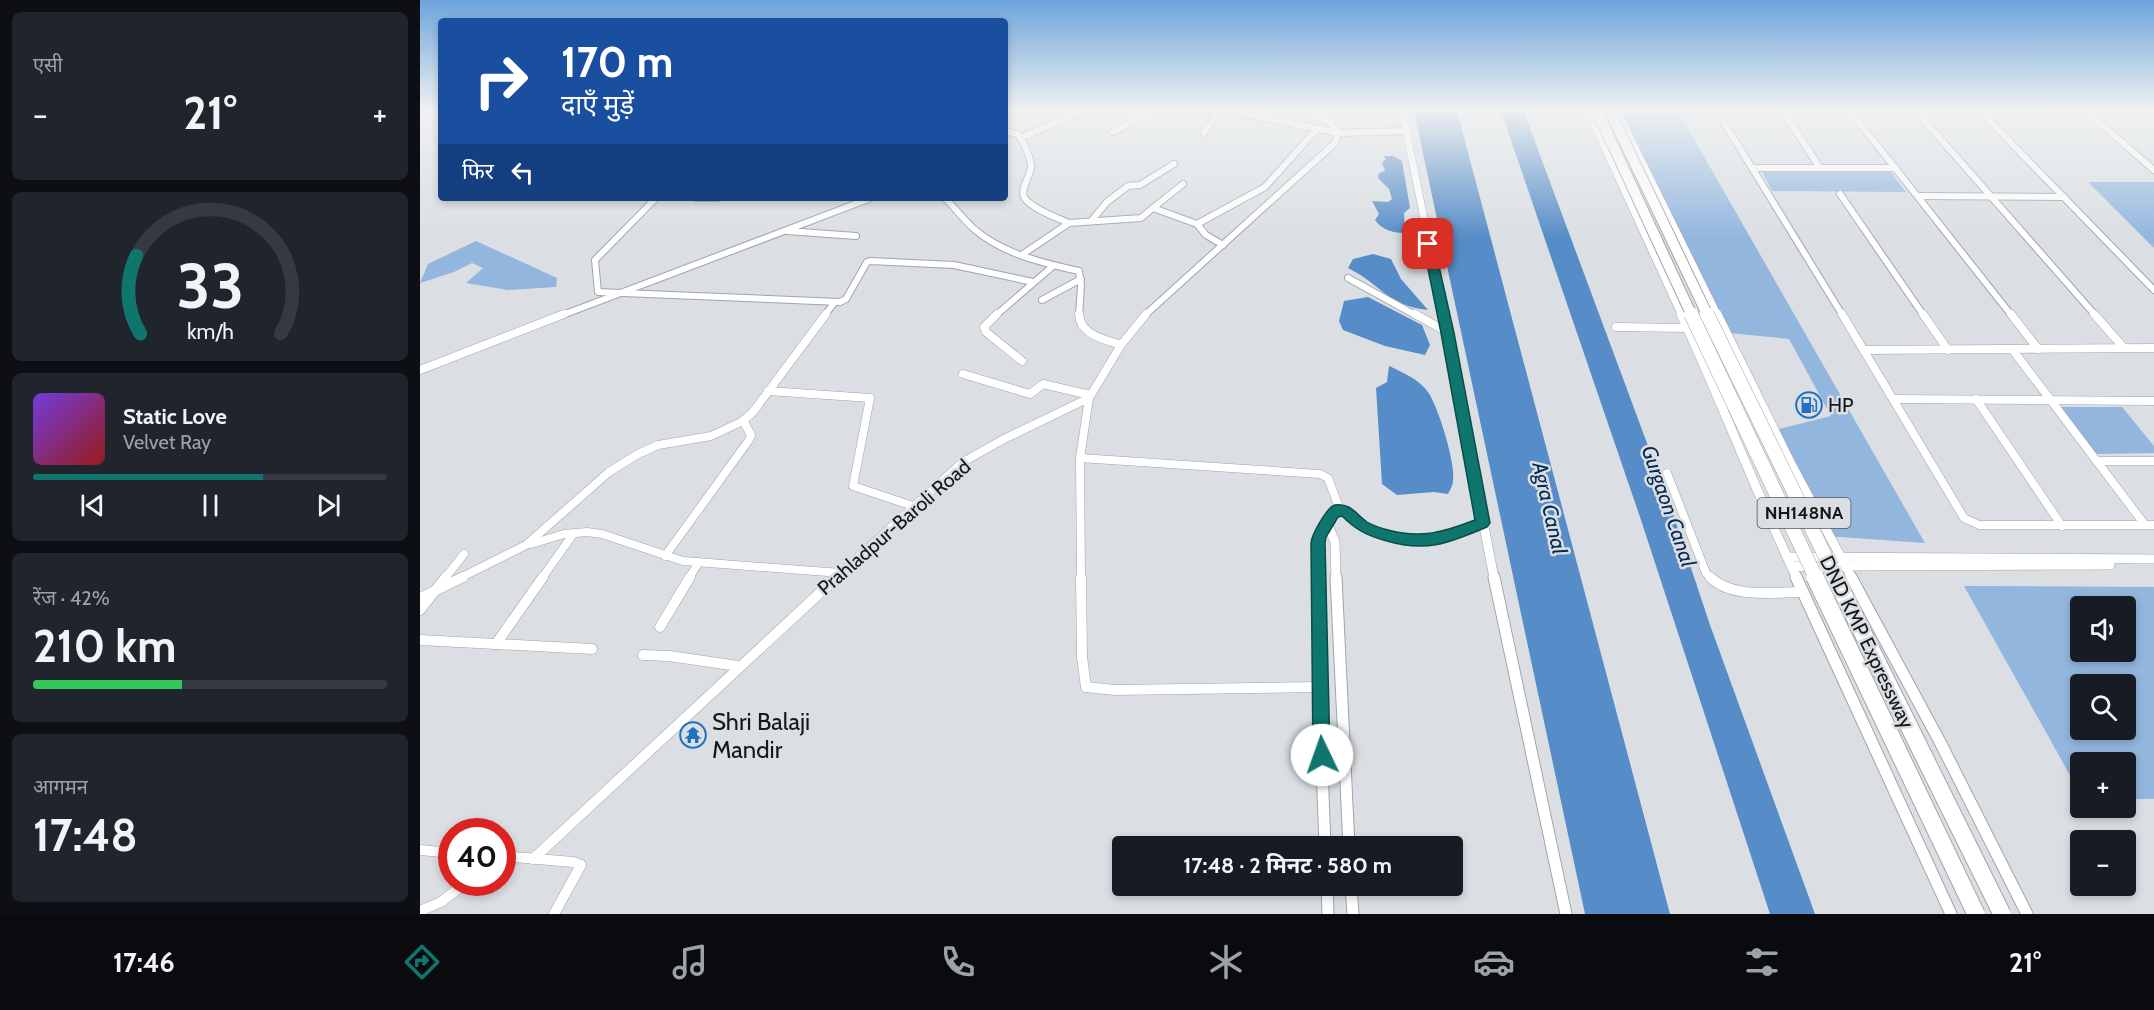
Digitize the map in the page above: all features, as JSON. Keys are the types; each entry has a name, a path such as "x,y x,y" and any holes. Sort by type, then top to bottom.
{"highway":[{"name":"DND KMP Expressway","path":"1617,154 1732,402 1976,914"},
{"name":"DND KMP Expressway","path":"1630,154 1749,402 2001,914"}],"street":[{"path":"1027,154 1031,166 1023,192 1025,199 1044,212 1069,223"},
{"path":"1197,224 1265,187 1295,154"},
{"path":"1319,687 1115,690 1086,687 1082,657 1080,458 1090,397 1120,345 1136,324 1324,154"},
{"path":"1411,154 1448,333 1482,523 1566,914"},
{"path":"1608,154 1718,394 1761,503 1951,914"},
{"path":"1638,154 1842,562 1935,733 2027,914"},
{"path":"1745,154 1865,350 1964,518 1979,525 2154,525"},
{"path":"1811,154 1821,168"},
{"path":"1884,154 2038,349"},
{"path":"1953,154 2124,348"},
{"path":"2022,154 2154,290"},
{"path":"2135,154 2154,170"},
{"path":"1092,220 1107,202 1128,186 1140,185 1174,164"},
{"path":"1754,168 1896,168"},
{"path":"1023,254 1069,223 1141,218 1183,184"},
{"path":"1840,194 1948,350"},
{"path":"1918,196 2064,197"},
{"path":"653,201 595,260 597,290 615,294 834,303 846,299 867,262 870,261 954,265 1033,282"},
{"path":"420,370 863,201"},
{"path":"948,201 975,231 986,239 1053,266 1078,270 1082,289 1078,314 1082,325 1096,338 1120,345"},
{"path":"1153,208 1197,224 1206,235 1223,245"},
{"path":"786,231 856,236"},
{"path":"1022,361 986,332 984,327 1008,303 1053,266"},
{"path":"1348,278 1448,333"},
{"path":"1042,300 1081,279"},
{"path":"526,545 624,462 658,445 711,436 743,420 753,412 834,303"},
{"path":"1616,327 1688,328"},
{"path":"1865,350 2154,348"},
{"path":"2012,349 2145,525"},
{"path":"963,374 1030,394 1043,384 1090,397"},
{"path":"768,391 870,398 854,486 913,506"},
{"name":"Prahladpur-Baroli Road","path":"533,859 738,666 963,462 1090,397"},
{"path":"1894,399 2154,400"},
{"path":"1976,399 2062,526"},
{"path":"665,556 749,440 750,431 743,420"},
{"path":"1080,458 1320,474 1328,478 1340,510 1350,514 1362,527 1411,541 1433,541 1482,523"},
{"path":"2097,461 2154,460"},
{"path":"1667,473 1706,573 1712,580 1729,590 1803,592"},
{"path":"1325,836 1319,687 1318,543 1319,535 1328,525 1332,514 1340,510"},
{"path":"1328,525 1335,542 1348,836"},
{"path":"496,644 574,533"},
{"path":"420,598 526,545 574,533 602,534 683,561 841,573"},
{"path":"420,610 464,554"},
{"path":"1789,562 1837,568 1842,562 2154,559"},
{"path":"660,627 699,562"},
{"path":"1842,562 2154,565"},
{"path":"420,640 592,649"},
{"path":"643,655 669,656 738,666"},
{"path":"420,850 438,852"},
{"path":"516,857 581,865 555,914"},
{"path":"420,911 449,896"},
{"path":"1327,896 1328,914"},
{"path":"1352,896 1353,914"}],"shaded area":[{"path":"1641,154 1702,154 1925,543 1826,536 1775,430 1831,416 1789,339 1730,333"},
{"path":"1761,170 1891,172 1906,192 1772,191"},
{"path":"2088,182 2154,182 2154,248"},
{"path":"476,241 557,278 556,287 508,290 466,283 483,268 472,263 454,272 420,283 428,264"},
{"path":"2059,407 2122,407 2154,446 2154,453 2095,454"},
{"path":"1964,586 2154,587 2154,799 2136,799 2136,752 2070,752 2070,775"}],"water":[{"name":"Agra Canal","path":"1423,154 1468,154 1670,914 1585,914"},
{"name":"Gurgaon Canal","path":"1516,154 1539,154 1670,505 1710,625 1815,914 1770,914 1641,520"},
{"path":"1383,156 1393,156 1402,161 1410,208 1404,213 1405,233 1388,230 1375,220 1379,214 1372,201 1388,202 1392,199 1389,189 1378,178 1379,173 1385,171 1382,163 1386,159"},
{"path":"1373,254 1391,259 1401,279 1428,310 1414,308 1393,299 1348,268 1353,259"},
{"path":"1368,297 1422,325 1430,345 1425,355 1385,346 1343,330 1339,321 1344,301"},
{"path":"1389,366 1420,384 1428,392 1437,409 1452,462 1453,483 1448,494 1434,492 1397,495 1382,484 1376,388 1387,382"}],"place":[{"name":"HP","path":"1809,405"},
{"name":"Shri Balaji Mandir","path":"693,735"}],"route":[{"path":"1322,755 1318,543 1319,535 1328,525 1332,514 1340,510 1346,511 1362,527 1387,536 1419,542 1446,538 1482,523 1448,333 1428,244"}]}
